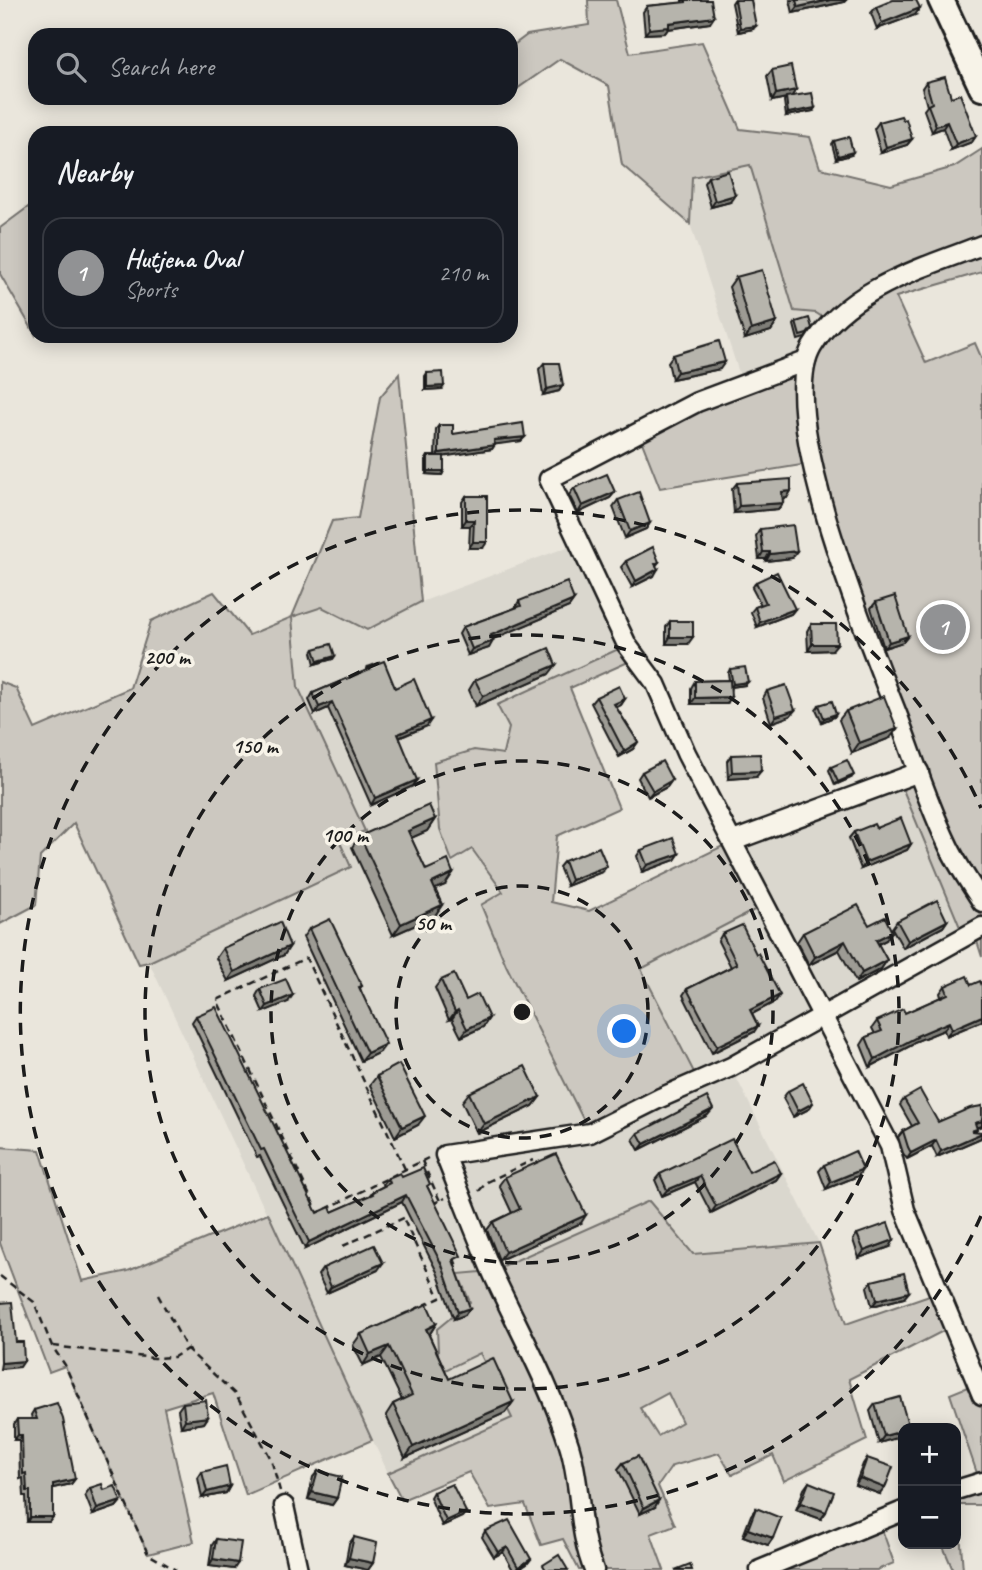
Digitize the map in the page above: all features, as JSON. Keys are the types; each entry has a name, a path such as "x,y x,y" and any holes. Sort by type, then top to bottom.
{"main road":[{"path":"941,0 982,88"}],"street":[{"path":"982,245 905,274 861,299 831,323 812,348 806,361 802,402 813,463 840,566 947,844 982,902"},
{"path":"806,361 697,402 549,479 627,645 656,684 686,753 890,1146 905,1210 982,1395"},
{"path":"733,841 919,772"},
{"path":"594,1570 583,1537 579,1491 563,1427 470,1218 445,1155 590,1133 731,1067 982,927"},
{"path":"961,1488 982,1482"},
{"path":"284,1506 298,1570"},
{"path":"760,1570 898,1513"}],"path":[{"path":"405,1169 306,958 217,1000 318,1213 431,1156 445,1155"},
{"path":"470,1218 474,1198 487,1182 533,1160"},
{"path":"422,1161 440,1201"},
{"path":"428,1206 460,1192"},
{"path":"343,1246 416,1212"},
{"path":"398,1317 440,1298 404,1218"},
{"path":"0,1276 34,1302 148,1554 176,1570"},
{"path":"158,1296 187,1349 236,1395 271,1459 284,1506"},
{"path":"52,1346 153,1358 174,1357 187,1349"}],"shaded area":[{"path":"588,0 616,0 630,53 702,42 740,129 810,137 820,168 891,185 954,167 982,149 982,272 896,297 926,363 975,343 982,359 982,957 974,932 964,937 899,780 919,772 813,463 660,488 638,432 806,361 830,322 816,313 794,311 750,165 692,177 690,224 622,165 609,86 560,59 518,88 518,42 527,35 589,25"},
{"path":"750,164 794,310 816,313 831,322 812,348 743,385 690,224 692,177"},
{"path":"28,207 28,322 0,274 0,228"},
{"path":"399,374 421,602 367,630 322,607 292,617 332,521 358,518 380,397"},
{"path":"578,543 627,645 497,704 509,728 503,754 474,750 440,829 451,860 472,848 503,893 481,906 641,969 765,904 733,841 899,780 964,937 731,1067 819,1243 458,1274 470,1302 437,1329 440,1373 480,1353 512,1418 388,1473 149,962 350,867 339,840 364,831 298,687 292,617 322,607 367,630 421,602"},
{"path":"214,592 249,635 292,617 298,687 365,831 339,840 351,867 149,962 139,964 74,823 40,857 36,905 0,924 0,682 16,688 35,729 130,688 151,621"},
{"path":"627,645 637,658 570,688 619,808 557,836 551,902 589,911 733,841 766,904 641,969 699,1082 590,1133 506,965 481,905 503,892 472,849 452,861 440,829 434,762 474,750 503,754 509,728 497,705"},
{"path":"0,1147 40,1150 82,1281 128,1271 268,1213 372,1440 246,1495 213,1393 164,1408 194,1542 148,1554 65,1366 49,1372 0,1243"},
{"path":"649,1201 693,1254 819,1243 846,1324 938,1292 953,1326 849,1379 867,1440 784,1481 773,1455 732,1475 719,1453 672,1466 658,1486 675,1525 651,1534 664,1570 579,1570 563,1539 541,1545 525,1504 490,1509 469,1472 402,1500 388,1473 512,1418 480,1353 439,1373 437,1329 470,1302 458,1274 492,1271","holes":["668,1393 682,1422 658,1436 640,1408"]},
{"path":"977,1383 982,1395 982,1505 961,1505 961,1488 980,1482 950,1394"},
{"path":"879,1521 894,1563 877,1570 760,1570"},
{"path":"961,1544 963,1570 953,1570 944,1549 961,1549"}],"building":[{"path":"686,0 711,0 714,17 669,23 669,27 649,29 647,6"},
{"path":"735,0 751,0 756,26 740,28"},
{"path":"796,0 830,0 798,7"},
{"path":"893,0 916,0 920,8 882,23 876,7"},
{"path":"791,66 796,90 776,94 772,70"},
{"path":"945,77 951,97 960,94 976,136 956,144 947,122 936,126 928,105 932,103 926,82"},
{"path":"812,93 815,108 788,113 786,97"},
{"path":"901,116 903,120 906,119 912,139 886,147 879,122"},
{"path":"849,137 853,152 838,156 834,141"},
{"path":"728,171 735,195 715,201 708,177"},
{"path":"762,270 777,322 751,330 736,277"},
{"path":"809,318 812,328 807,334 800,336 796,322"},
{"path":"719,341 725,362 677,372 673,355"},
{"path":"544,363 559,363 563,385 547,389"},
{"path":"443,372 444,386 427,387 427,373"},
{"path":"523,423 525,437 494,440 495,445 439,453 439,425 453,425 453,434"},
{"path":"428,456 444,456 444,471 428,471"},
{"path":"607,474 615,492 582,506 574,488"},
{"path":"791,479 791,491 782,492 783,503 739,506 737,483"},
{"path":"639,492 650,523 630,531 618,500"},
{"path":"466,496 487,496 487,542 473,542 474,520 466,520"},
{"path":"793,525 797,551 770,554 763,552 760,529"},
{"path":"653,547 659,562 655,564 658,569 636,581 626,561"},
{"path":"777,572 795,609 760,622 755,607 766,603 756,582"},
{"path":"567,582 574,600 491,635 493,641 472,649 463,627 521,606 519,601"},
{"path":"895,596 908,636 889,642 876,602"},
{"path":"670,621 693,621 693,637 670,637"},
{"path":"811,624 836,624 837,644 812,644"},
{"path":"331,644 335,656 318,661 314,649"},
{"path":"549,648 556,665 483,696 475,680"},
{"path":"384,661 395,688 414,679 431,720 398,734 417,780 375,798 332,702 319,707 313,693"},
{"path":"745,667 748,682 733,684 730,669"},
{"path":"730,680 731,697 695,698 695,681"},
{"path":"786,685 795,710 776,716 767,691"},
{"path":"619,686 625,699 614,704 638,742 624,751 596,697"},
{"path":"884,696 897,729 859,743 846,711"},
{"path":"832,701 836,714 824,718 819,705"},
{"path":"760,754 761,771 732,772 731,755"},
{"path":"847,760 854,775 838,782 831,767"},
{"path":"662,761 672,780 653,791 642,772"},
{"path":"429,805 435,819 408,831 426,870 448,860 453,873 432,883 442,905 401,924 360,836"},
{"path":"901,818 911,844 866,862 854,832 874,824 876,828"},
{"path":"673,838 679,854 647,865 641,850"},
{"path":"599,847 607,866 571,880 564,861"},
{"path":"937,900 947,921 908,941 897,921"},
{"path":"858,905 869,925 885,917 892,932 876,940 887,960 862,973 845,941 815,957 803,933"},
{"path":"330,919 386,1044 367,1053 309,929"},
{"path":"280,922 290,946 234,972 223,948"},
{"path":"742,925 780,995 750,1010 758,1026 717,1046 687,989 737,964 722,934"},
{"path":"454,974 466,1000 478,994 489,1018 467,1029 458,1010 455,1012 441,980"},
{"path":"967,976 971,985 980,981 982,986 982,1016 952,1029 949,1022 916,1036 875,1059 866,1037 882,1031 877,1021 903,1009 905,1013 948,994 945,986"},
{"path":"286,979 293,995 267,1006 260,989"},
{"path":"216,1007 317,1213 330,1207 332,1212 373,1194 372,1192 390,1183 388,1178 400,1173 402,1177 423,1168 430,1184 427,1186 461,1256 453,1260 470,1308 458,1312 442,1265 406,1195 309,1242 196,1016"},
{"path":"399,1064 425,1116 402,1127 377,1076"},
{"path":"525,1066 540,1097 484,1124 469,1093"},
{"path":"803,1083 813,1103 798,1111 788,1091"},
{"path":"920,1090 938,1122 970,1108 982,1106 982,1121 975,1123 977,1129 971,1131 982,1133 941,1151 936,1140 911,1153 903,1131 918,1123 904,1099"},
{"path":"707,1097 713,1109 644,1144 638,1133"},
{"path":"732,1139 749,1172 774,1160 781,1173 716,1206 700,1176 667,1190 660,1174"},
{"path":"855,1151 863,1169 831,1182 824,1165"},
{"path":"556,1154 586,1215 505,1252 493,1222 520,1209 505,1177"},
{"path":"888,1223 894,1240 864,1251 857,1234"},
{"path":"374,1245 383,1263 331,1287 323,1268"},
{"path":"904,1273 909,1292 877,1300 872,1281"},
{"path":"12,1302 16,1342 23,1342 24,1361 1,1363 0,1303"},
{"path":"427,1304 436,1324 426,1329 449,1379 493,1358 513,1402 413,1447 393,1404 412,1395 389,1346 370,1354 361,1334"},
{"path":"900,1397 908,1423 898,1423 898,1432 884,1436 875,1404"},
{"path":"206,1400 208,1417 185,1420 183,1403"},
{"path":"57,1403 63,1419 75,1479 53,1484 53,1517 30,1517 30,1491 27,1491 26,1473 23,1474 22,1435 18,1435 17,1419 37,1419 34,1410"},
{"path":"638,1456 659,1500 644,1508 623,1463"},
{"path":"867,1458 893,1467 885,1488 860,1478"},
{"path":"226,1466 230,1486 207,1492 202,1472"},
{"path":"318,1471 342,1477 337,1498 312,1492"},
{"path":"809,1482 834,1492 826,1512 801,1503"},
{"path":"102,1484 104,1490 115,1486 121,1501 97,1509 90,1488"},
{"path":"452,1484 466,1512 446,1521 433,1492"},
{"path":"756,1508 781,1518 773,1538 748,1529"},
{"path":"509,1520 531,1559 518,1567 507,1547 498,1552 485,1531"},
{"path":"354,1537 377,1543 373,1563 349,1558"},
{"path":"216,1539 241,1542 238,1563 213,1559"},
{"path":"559,1555 568,1570 546,1570 543,1565"},
{"path":"690,1564 692,1570 675,1570"}],"place":[{"name":"Hutjena Oval","path":"943,627"}]}
